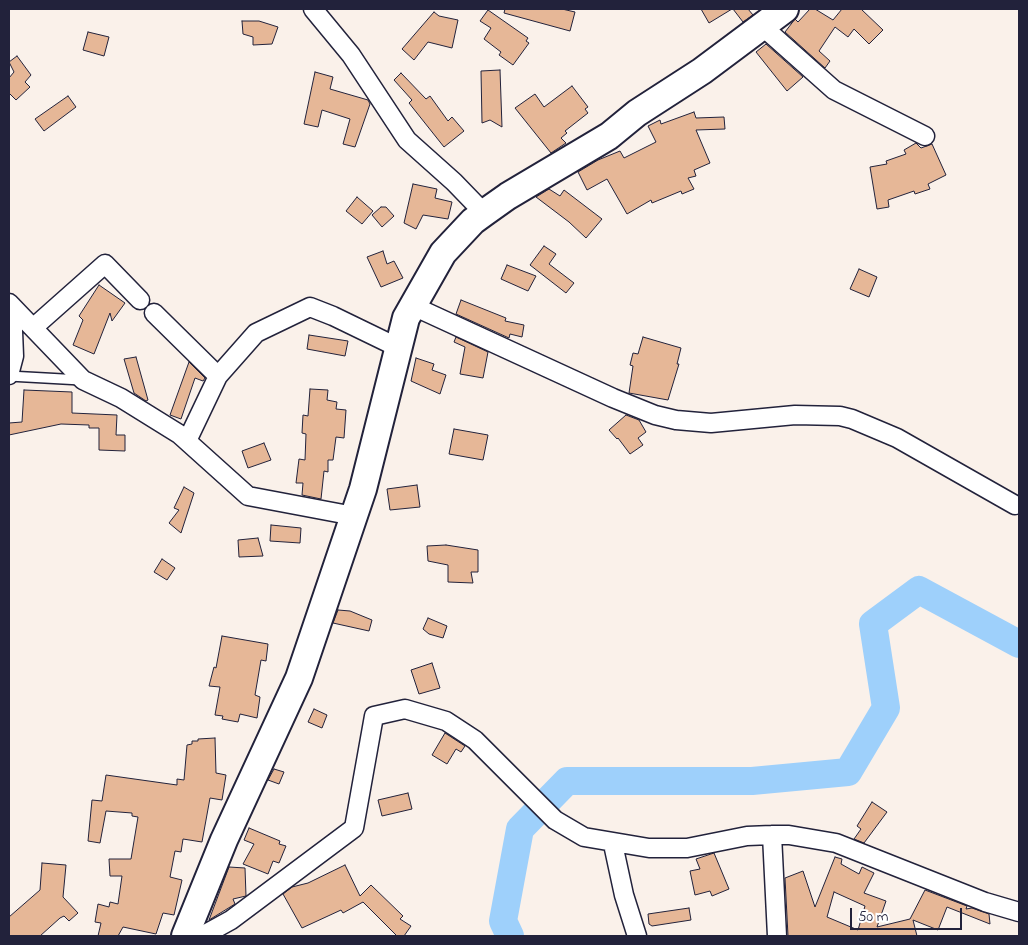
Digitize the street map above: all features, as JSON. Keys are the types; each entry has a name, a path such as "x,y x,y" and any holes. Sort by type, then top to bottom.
{"street":[{"path":"314,9 351,55 408,140 454,182 484,213"},
{"path":"185,936 224,840 299,678 363,489 406,318 443,253 472,221 508,196 609,136 637,113 702,71 784,9"},
{"path":"762,26 834,90 925,136"},
{"path":"34,328 105,264 140,300"},
{"path":"10,304 83,380 121,398 187,442 248,496 354,516"},
{"path":"9,375 14,356 10,304"},
{"path":"413,306 613,398 655,415 676,420 711,423 795,416 840,416 852,419 897,438 1015,505"},
{"path":"187,442 218,376 256,333 310,307 334,316 399,348"},
{"path":"154,313 218,376"},
{"path":"202,936 231,920 354,828 374,716 405,709 446,721 475,740 555,820 584,837 613,844 650,848 687,848 747,836 772,835 789,835 836,842 985,902 1019,912"},
{"path":"772,835 777,936"},
{"path":"613,844 624,895 637,936"}],"lane":[{"path":"9,375 83,380"}],"building":[{"path":"505,9 562,9 575,12 570,31 504,13"},
{"path":"701,9 732,9 709,23"},
{"path":"733,9 748,9 753,15 743,22"},
{"path":"810,9 815,9 833,20 842,9 861,9 883,30 869,44 854,29 848,37 835,27 819,51 830,61 825,68 785,32 795,19 798,22"},
{"path":"488,10 528,38 526,41 529,43 513,65 499,55 501,52 484,39 491,28 480,21"},
{"path":"434,12 439,16 458,20 452,48 428,42 414,60 402,49"},
{"path":"242,21 259,21 278,27 272,44 253,45 253,37 243,34"},
{"path":"88,32 109,37 104,56 83,50"},
{"path":"766,44 803,77 787,91 756,52"},
{"path":"17,56 31,75 25,82 30,87 16,100 9,93 9,78 14,72 9,62"},
{"path":"500,70 502,127 490,120 482,123 481,71"},
{"path":"315,72 333,77 330,89 368,100 370,104 355,147 343,144 350,119 322,110 318,127 304,124"},
{"path":"401,73 426,99 430,96 448,121 452,117 464,131 444,147 409,103 412,100 394,80"},
{"path":"572,86 588,107 585,109 588,113 565,131 567,133 561,138 566,143 551,153 515,108 535,94 544,107"},
{"path":"68,96 76,107 44,131 35,119"},
{"path":"694,112 696,118 724,117 725,129 696,130 710,163 694,170 696,176 688,178 694,189 682,194 681,191 652,203 651,200 627,214 607,179 587,190 578,172 598,160 620,151 624,158 656,142 648,126 660,120 661,124"},
{"path":"916,143 921,148 932,144 946,175 928,184 930,189 915,194 914,191 888,200 889,207 877,209 870,167 887,164 886,161 906,154 904,150"},
{"path":"413,184 437,189 435,198 452,202 448,219 423,215 416,229 404,223"},
{"path":"549,189 560,196 564,190 602,219 586,238 569,222 536,197"},
{"path":"357,197 373,211 362,224 346,211"},
{"path":"381,207 386,207 394,216 382,227 372,215"},
{"path":"544,246 556,254 549,264 574,283 566,293 530,265"},
{"path":"383,251 387,264 394,261 403,278 381,287 367,257"},
{"path":"507,265 536,276 528,291 501,279"},
{"path":"859,269 877,277 869,297 850,289"},
{"path":"99,285 125,303 112,321 110,313 94,354 73,345 83,320 79,316"},
{"path":"461,300 506,318 505,321 524,325 522,337 510,334 509,338 456,314"},
{"path":"309,335 348,341 345,356 307,349"},
{"path":"456,337 488,352 483,378 460,374 465,347 454,342"},
{"path":"643,337 681,348 677,364 679,364 668,400 629,393 633,366 630,365 633,353 638,354"},
{"path":"136,357 148,400 146,401 134,393 124,359"},
{"path":"416,358 434,364 432,370 446,375 440,394 411,381"},
{"path":"189,362 205,378 203,381 195,378 181,419 170,415"},
{"path":"310,389 328,390 327,400 337,402 336,409 346,410 344,438 336,437 333,460 328,460 328,472 324,471 321,499 302,495 303,483 296,483 299,459 305,460 306,434 302,433 303,415 308,416"},
{"path":"24,390 72,392 72,413 117,415 116,435 125,435 125,451 99,450 99,428 89,428 89,425 61,424 9,435 9,423 22,422"},
{"path":"626,415 639,420 646,432 638,438 643,445 630,454 618,438 609,430"},
{"path":"454,429 488,435 483,460 449,454"},
{"path":"264,443 271,460 248,468 242,451"},
{"path":"417,485 420,507 390,510 387,489"},
{"path":"184,487 194,493 181,533 169,523 179,510 174,508"},
{"path":"271,525 301,528 300,543 270,541"},
{"path":"258,538 263,556 239,557 238,540"},
{"path":"446,545 478,550 478,572 471,572 473,583 448,582 448,565 428,561 427,546"},
{"path":"162,559 175,568 167,580 154,572"},
{"path":"338,610 350,611 372,620 369,631 333,623"},
{"path":"428,618 447,626 443,638 429,634 423,629"},
{"path":"222,636 268,644 266,661 261,660 255,695 260,697 257,718 240,714 238,722 222,719 223,716 215,715 220,687 209,686 214,667 216,668"},
{"path":"432,663 440,688 419,694 411,670"},
{"path":"314,709 327,715 322,728 308,722"},
{"path":"445,733 465,746 461,752 456,749 447,764 432,755"},
{"path":"215,738 216,773 226,775 222,800 210,798 202,842 183,839 181,852 175,851 170,877 182,880 174,915 163,913 156,934 123,927 118,936 98,936 101,923 95,922 98,904 109,907 110,902 118,904 122,876 110,876 109,859 131,859 138,817 132,816 132,813 106,811 100,843 88,841 92,800 102,801 106,775 177,785 177,779 184,780 187,745 192,744 192,741 198,741 198,739"},
{"path":"274,769 284,772 279,784 268,780"},
{"path":"408,793 412,809 382,816 378,800"},
{"path":"872,802 887,812 864,843 854,839 861,829 857,826"},
{"path":"249,828 280,841 279,844 286,846 279,863 273,861 268,874 243,864 254,844 244,840"},
{"path":"714,853 729,889 712,896 710,891 695,895 690,871 700,869 696,859"},
{"path":"835,857 842,859 841,864 859,874 862,867 874,873 864,893 886,901 877,927 910,919 925,890 967,906 966,909 972,908 989,914 990,924 947,907 938,930 913,920 917,936 788,936 785,878 803,871 815,907","holes":["834,892 865,906 858,930 827,917"]},
{"path":"42,863 66,865 63,897 78,913 69,921 64,916 60,918 40,936 9,936 9,917 40,890"},
{"path":"345,865 360,896 371,885 403,916 400,919 411,926 404,936 397,936 363,902 343,913 341,910 302,928 283,894 292,887 308,883"},
{"path":"229,867 245,868 246,896 233,899 235,904 209,920"},
{"path":"689,908 691,920 652,926 649,924 648,914"}],"waterway":[{"path":"510,936 503,921 520,829 567,781 752,781 848,772 886,708 873,624 919,590 1019,644"}]}
